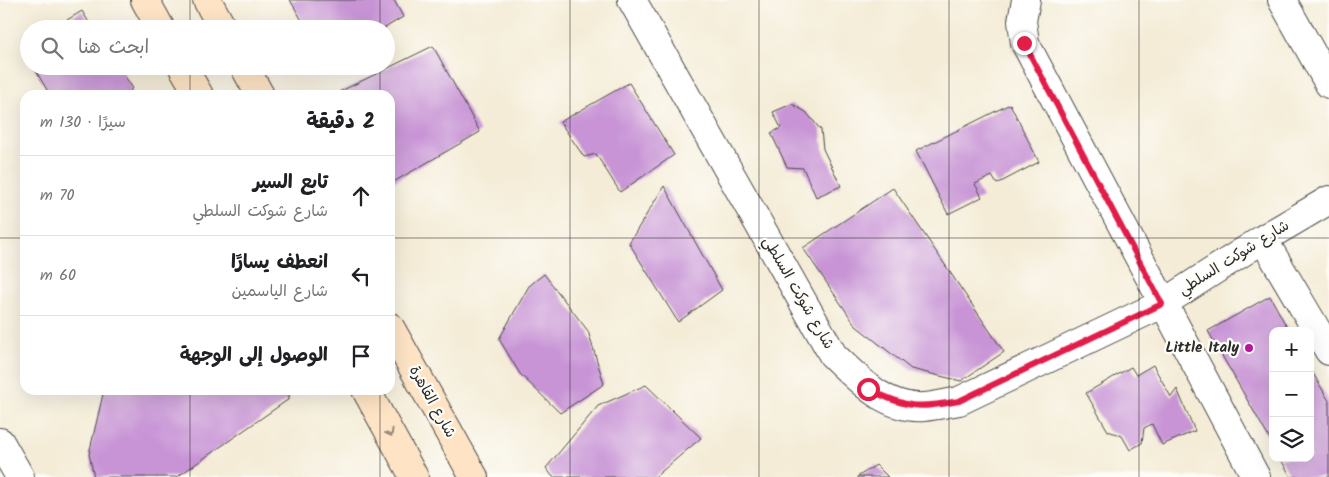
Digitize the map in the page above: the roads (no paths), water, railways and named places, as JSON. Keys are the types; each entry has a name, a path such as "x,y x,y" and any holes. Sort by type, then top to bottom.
{"main road":[{"path":"145,0 156,20"},
{"path":"207,0 218,20"},
{"path":"187,75 196,90"},
{"path":"249,75 257,90"},
{"name":"شارع القاهرة","path":"395,337 474,477"},
{"path":"369,395 414,477"}],"street":[{"name":"شارع شوكت السلطي","path":"632,0 833,355 868,389 896,403 922,407 959,401 1162,304 1262,239 1329,200"},
{"path":"1026,0 1022,21 1024,43 1256,477"},
{"path":"1282,0 1329,84"},
{"path":"1262,239 1329,351"},
{"path":"0,442 20,477"}],"place":[{"name":"Little Italy","path":"1249,348"}]}
